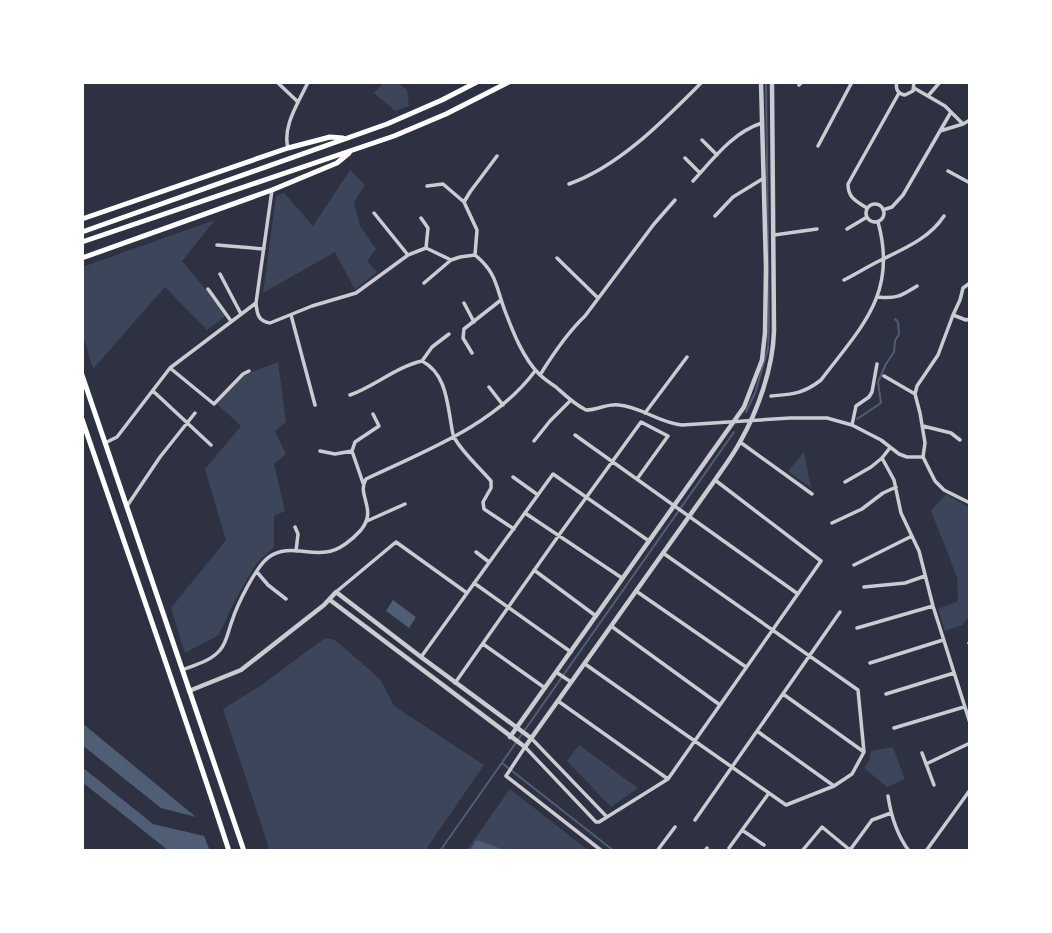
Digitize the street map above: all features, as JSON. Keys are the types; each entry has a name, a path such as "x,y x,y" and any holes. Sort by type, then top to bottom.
{"main road":[{"path":"82,232 387,124 477,82"},
{"path":"82,242 394,136 446,114 509,82"},
{"path":"82,219 288,148 330,137 346,138"},
{"path":"82,258 272,190 337,163 351,151"},
{"path":"82,375 244,851"},
{"path":"82,419 229,851"},
{"path":"173,682 178,677 185,677"}],"street":[{"path":"277,82 299,102"},
{"path":"288,148 285,138 292,114 308,82"},
{"path":"569,184 588,178 605,168 639,141 702,82"},
{"path":"602,851 506,776 523,746 585,664 740,442 767,376 774,351 774,235 762,123 761,82"},
{"path":"512,738 649,541 676,507 744,407 751,391 762,360 766,319 767,174 772,82"},
{"path":"818,146 852,82"},
{"path":"897,82 896,87 902,95 909,94 914,88 914,82"},
{"path":"928,96 940,82"},
{"path":"914,88 945,106 963,124"},
{"path":"867,208 852,198 848,192 848,184 899,93"},
{"path":"883,210 892,206 903,195 951,112"},
{"path":"940,131 970,120"},
{"path":"693,181 717,155 744,132 762,123"},
{"path":"702,140 717,155"},
{"path":"464,202 497,156"},
{"path":"685,158 700,173"},
{"path":"948,171 970,183"},
{"path":"715,216 733,197 767,174"},
{"path":"427,186 443,184 464,202 477,230 475,255 490,270 498,285 511,327 524,354 540,375 570,401 586,410 617,404 634,407 673,424 827,418 852,425 881,440 899,454 923,457"},
{"path":"272,190 256,303 260,320 264,322 270,323 312,306 356,293 408,255 426,248 451,260"},
{"path":"540,375 557,348 675,200"},
{"path":"867,208 876,204 883,210 883,216 878,222"},
{"path":"867,208 867,217 872,222 878,222"},
{"path":"374,213 408,255"},
{"path":"844,280 929,234 944,216"},
{"path":"847,229 867,217"},
{"path":"421,218 428,228 426,248"},
{"path":"771,396 798,394 821,380 868,317 878,297 882,280 883,242 878,222"},
{"path":"774,235 817,229"},
{"path":"217,245 264,249"},
{"path":"424,283 451,260 475,255"},
{"path":"557,258 598,298"},
{"path":"220,274 241,314"},
{"path":"969,501 944,490 935,481 923,457 923,426 915,394 917,386 938,355 963,288 970,283"},
{"path":"878,297 900,297 917,286"},
{"path":"208,289 231,321"},
{"path":"472,353 463,338 464,329 501,300"},
{"path":"105,443 117,437 170,368 256,303"},
{"path":"464,303 474,322"},
{"path":"291,315 316,405"},
{"path":"953,315 970,319"},
{"path":"350,395 364,390 408,364 422,360 432,347 449,334"},
{"path":"645,413 687,357"},
{"path":"422,360 437,373 443,386 453,437 491,481 484,509 513,529"},
{"path":"852,425 856,405 872,392 877,364"},
{"path":"170,368 214,404 249,371"},
{"path":"363,483 453,437 503,405 536,370"},
{"path":"884,376 915,394"},
{"path":"489,387 503,405"},
{"path":"153,391 211,445"},
{"path":"534,442 570,401"},
{"path":"127,506 160,457 195,413"},
{"path":"182,670 202,663 218,653 225,643 238,605 267,558 278,552 326,553 338,549 360,531 367,521 368,511 363,483 352,451 355,442 379,426 373,414"},
{"path":"455,682 641,422 668,436 637,479"},
{"path":"923,426 951,433 960,440"},
{"path":"575,435 798,594"},
{"path":"740,442 812,494"},
{"path":"845,482 871,467 890,449"},
{"path":"320,451 335,454 352,451"},
{"path":"882,458 896,487 901,513 919,551 943,640 970,723"},
{"path":"421,657 553,474 649,541"},
{"path":"513,477 538,495"},
{"path":"330,600 523,746 596,822 599,822 668,779 821,561 715,480"},
{"path":"832,523 862,509 896,487"},
{"path":"367,521 405,504"},
{"path":"525,513 623,578"},
{"path":"295,527 298,534 296,551"},
{"path":"854,565 912,536"},
{"path":"190,691 240,670 330,600 396,542 467,593"},
{"path":"476,552 489,562"},
{"path":"585,664 786,805 834,786 852,774 864,752 858,690 663,553"},
{"path":"534,570 596,616"},
{"path":"257,572 286,600"},
{"path":"864,587 905,583 925,576"},
{"path":"474,583 571,652"},
{"path":"636,591 746,667"},
{"path":"336,592 530,737 607,817"},
{"path":"857,628 933,606"},
{"path":"695,820 840,612"},
{"path":"611,626 720,705"},
{"path":"870,663 943,640"},
{"path":"482,644 545,688"},
{"path":"886,694 954,673"},
{"path":"559,674 570,681"},
{"path":"783,694 864,752"},
{"path":"558,701 668,779"},
{"path":"894,728 964,707"},
{"path":"757,731 834,786"},
{"path":"926,764 970,743"},
{"path":"922,753 934,785"},
{"path":"926,851 970,790"},
{"path":"729,848 769,793"},
{"path":"888,796 902,842 909,851"},
{"path":"802,851 822,827 849,850 872,820 891,813"},
{"path":"657,851 675,827"},
{"path":"742,829 764,845"}],"shaded area":[{"path":"379,82 397,82 407,90 409,106 395,111 374,93 382,85"},
{"path":"350,170 365,185 354,202 360,226 376,249 367,261 377,272 355,290 335,252 263,293 276,196 284,193 313,226"},
{"path":"215,220 182,261 227,315 207,330 165,287 93,369 82,332 82,267"},
{"path":"278,362 286,422 275,431 286,454 274,464 285,511 274,516 274,547 256,564 219,635 185,653 171,608 226,540 205,469 241,426 217,404 244,375"},
{"path":"804,452 811,488 788,471"},
{"path":"946,494 970,508 970,616 962,625 945,631 938,609 958,601 957,577 931,511"},
{"path":"393,600 416,617 409,628 386,611"},
{"path":"325,638 335,640 380,679 394,706 484,765 425,851 270,851 223,709 260,686"},
{"path":"82,723 196,817 161,808 82,745"},
{"path":"579,745 638,788 611,807 567,761"},
{"path":"893,747 905,779 887,787 864,768 870,759 871,751"},
{"path":"82,767 153,824 204,836 210,851 169,851 82,782"},
{"path":"510,789 589,851 466,851"}],"waterway":[{"path":"746,412 755,393 768,349 766,82"},
{"path":"857,419 881,403 878,382 894,352 899,334 898,322 895,319"},
{"path":"440,851 734,432"},
{"path":"502,763 614,851"},
{"path":"474,851 478,844 497,851"}]}
